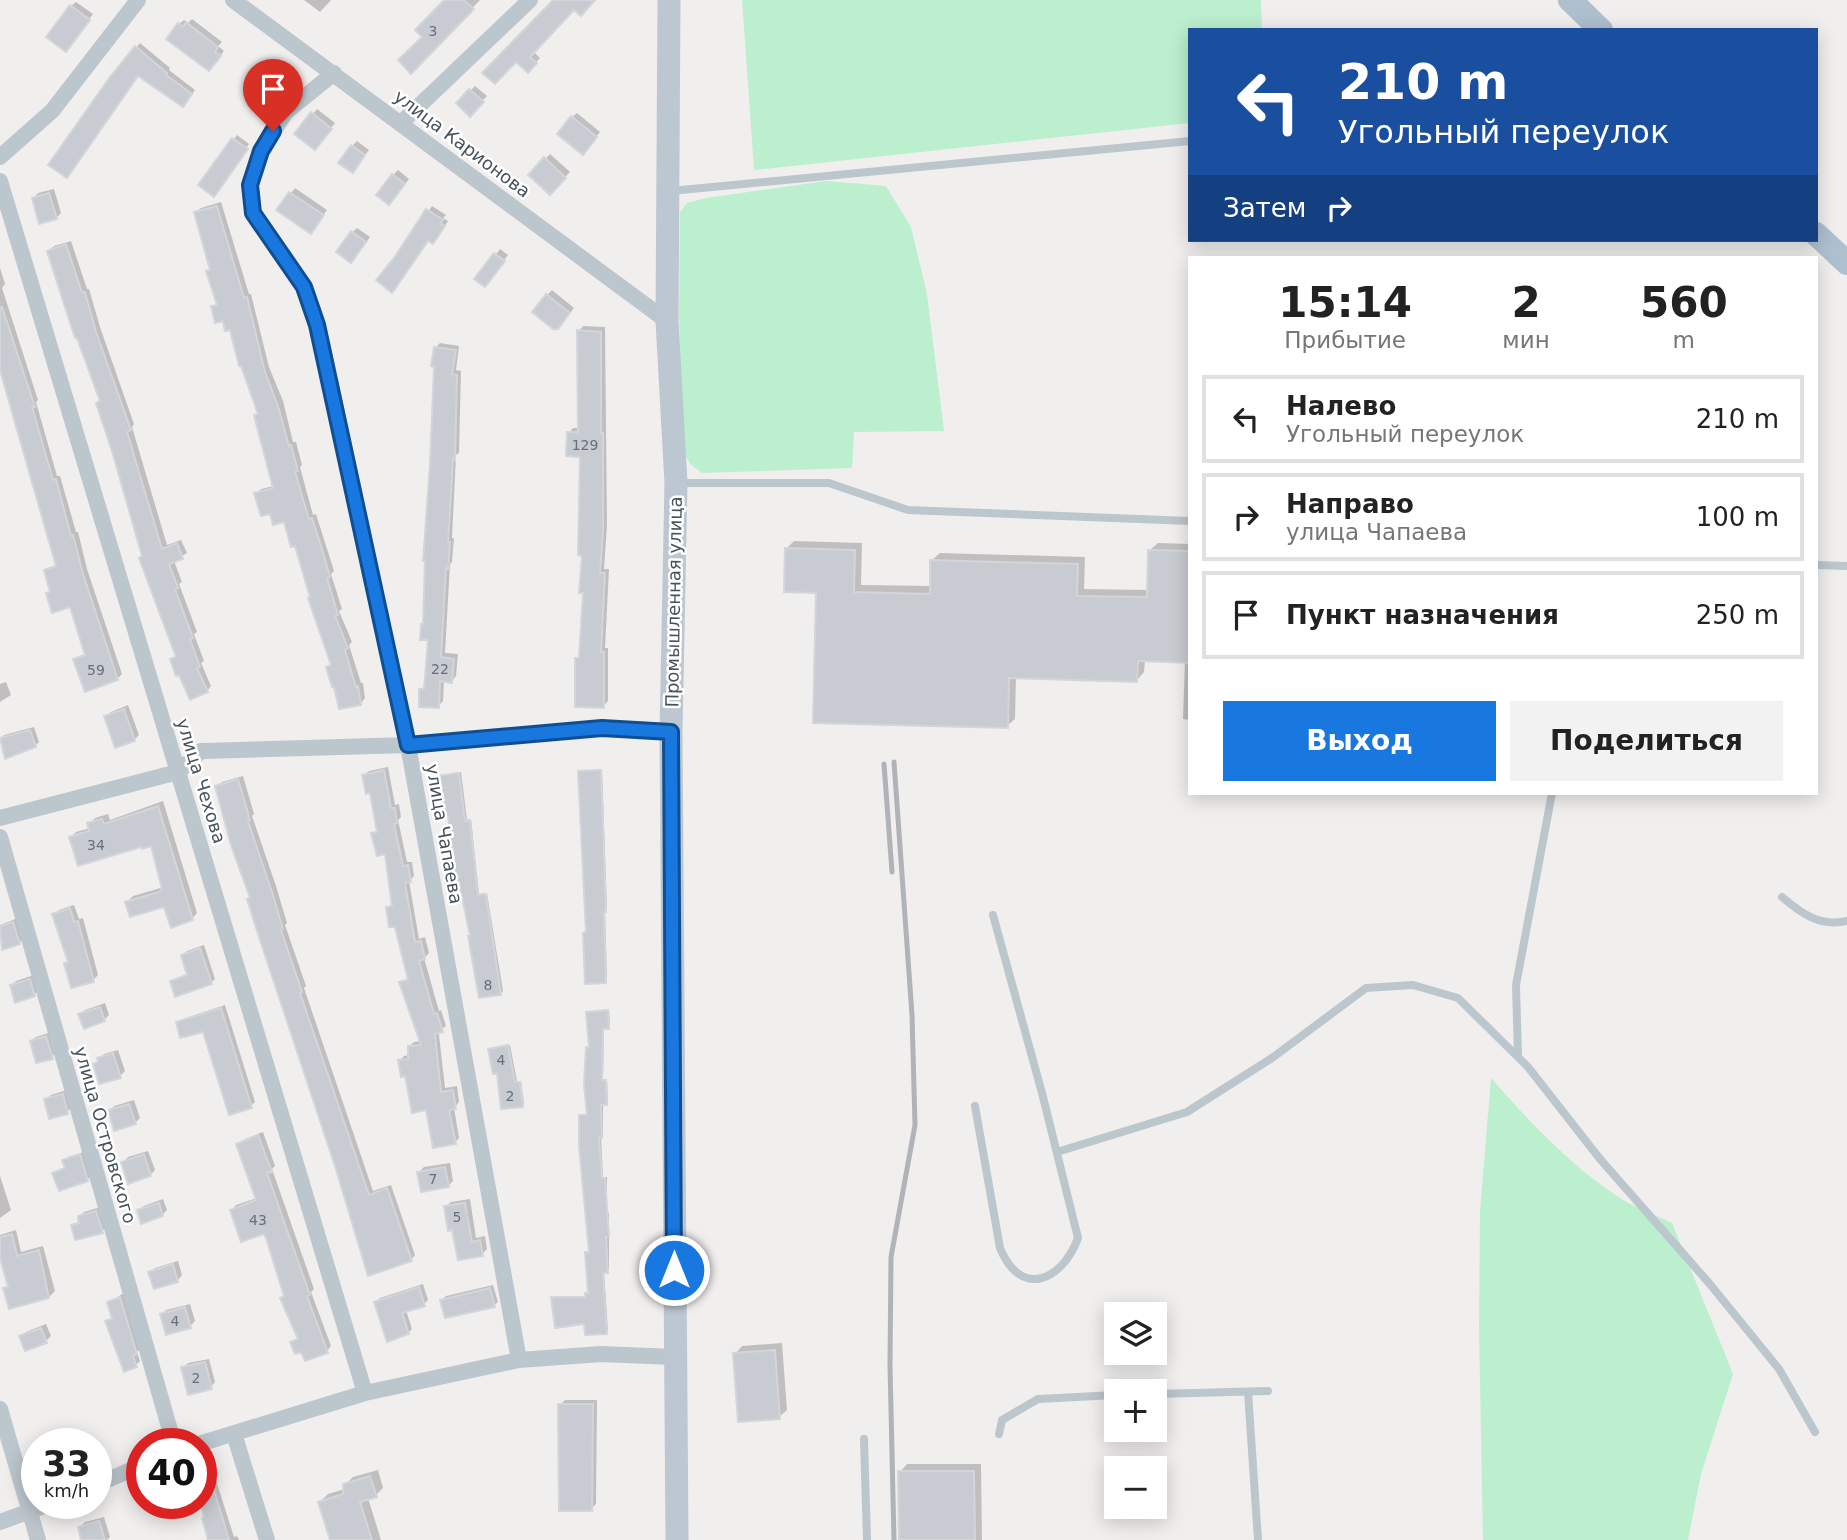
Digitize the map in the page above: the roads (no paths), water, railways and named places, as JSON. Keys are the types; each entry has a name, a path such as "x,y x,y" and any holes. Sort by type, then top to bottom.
{"main road":[{"path":"1570,0 1599,28"},
{"path":"1818,236 1847,263"}],"street":[{"path":"0,157 52,111 138,0"},
{"path":"401,122 530,0"},
{"name":"Промышленная улица","path":"669,0 667,321 676,483 671,732 677,1540"},
{"name":"улица Карионова","path":"242,2 667,321"},
{"name":"улица Чапаева","path":"334,73 286,111 261,151 250,185 253,213 304,287 317,325 408,745 519,1360"},
{"name":"улица Чехова","path":"0,181 365,1393"},
{"path":"0,818 178,772 201,751 408,745 602,728 671,732"},
{"name":"улица Островского","path":"0,837 169,1428"},
{"path":"217,1438 365,1393 519,1360 601,1354 674,1357"},
{"path":"0,1409 21,1482"},
{"path":"234,1433 267,1540"},
{"path":"0,1522 21,1516"},
{"path":"32,1519 38,1540"}],"lane":[{"path":"668,191 1188,141"},
{"path":"676,483 829,483 908,510 1188,521"},
{"path":"1818,565 1847,566"},
{"path":"1518,1056 1516,985 1552,795"},
{"path":"1782,897 1805,915 1818,921 1847,921"},
{"path":"975,1106 1000,1248 1006,1264 1017,1275 1030,1279 1042,1278 1058,1269 1073,1250 1078,1238 993,915"},
{"path":"1057,1152 1187,1112 1272,1058 1366,988 1413,985 1458,998 1518,1056 1600,1159 1709,1283 1779,1369 1815,1432"},
{"path":"1167,1394 1268,1391"},
{"path":"1248,1392 1258,1540"},
{"path":"999,1434 1002,1420 1038,1399 1104,1396"},
{"path":"864,1439 867,1540"}],"railway":[{"path":"894,762 912,1015 915,1125 891,1257 890,1366 894,1540"},
{"path":"884,764 892,872"}]}
